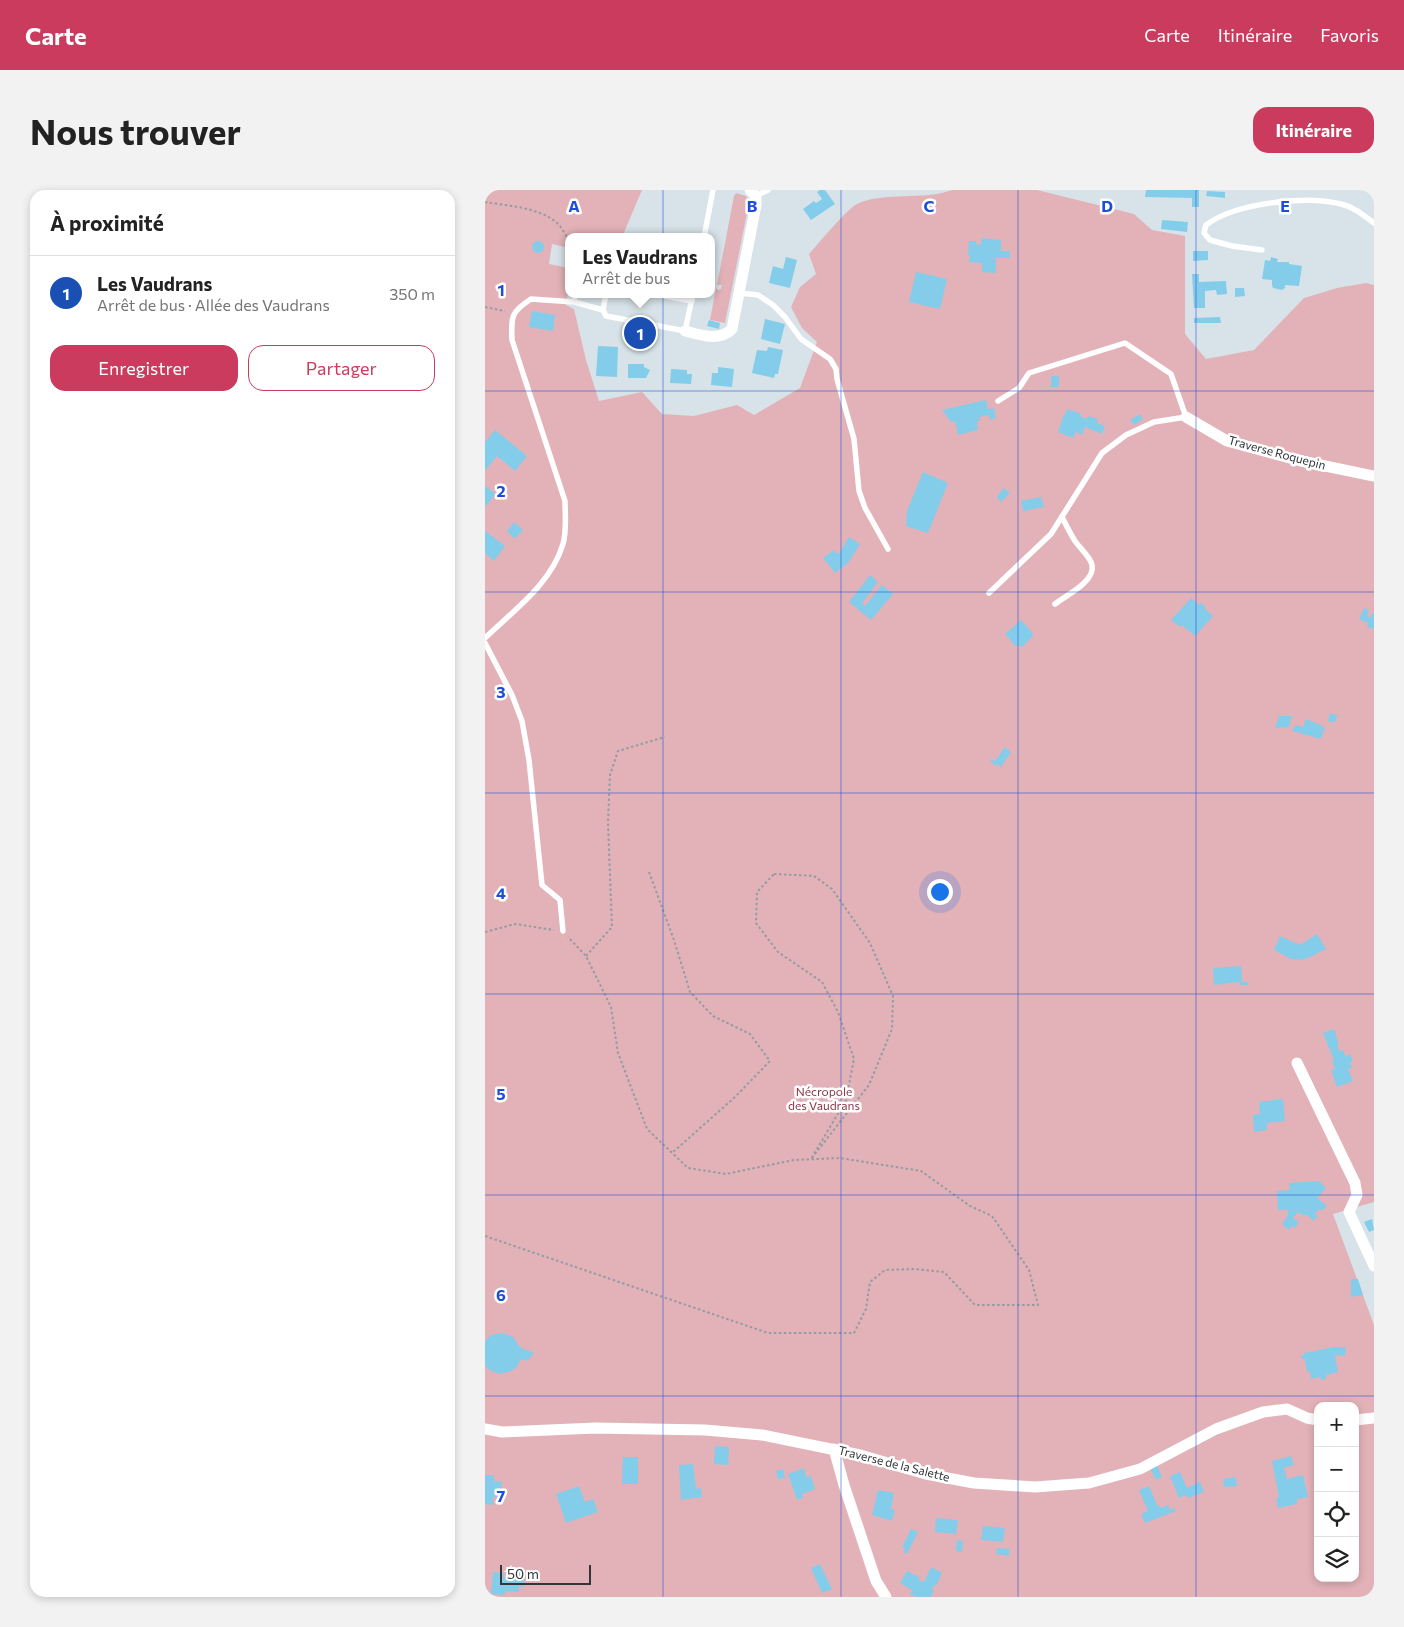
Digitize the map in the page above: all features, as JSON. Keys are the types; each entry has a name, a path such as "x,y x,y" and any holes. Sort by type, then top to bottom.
{"street":[{"path":"685,331 707,336 721,336 727,334 732,329 756,206 753,193"},
{"name":"Traverse Roquepin","path":"1186,417 1227,441 1301,461 1374,476"},
{"path":"1297,1063 1355,1182 1357,1195 1349,1212 1374,1266"},
{"name":"Traverse de la Salette","path":"485,1430 501,1432 596,1428 705,1430 761,1435 834,1449 927,1474 974,1483 1035,1487 1089,1484 1140,1469 1216,1428 1263,1412 1287,1409 1314,1419"},
{"path":"1359,1420 1374,1418"},
{"path":"834,1449 876,1581 886,1597"}],"lane":[{"path":"705,233 713,190"},
{"path":"753,193 768,190"},
{"path":"1263,250 1232,246 1210,240 1204,233 1206,225 1231,212 1302,199 1341,204 1355,209 1374,223"},
{"path":"740,293 758,295 773,305 785,317 801,339 830,359 836,369 854,439 859,491 865,508 887,549"},
{"path":"574,298 574,302"},
{"path":"603,310 605,298"},
{"path":"485,638 543,582 554,564 563,543 566,521 565,501 512,340 511,320 514,312 531,299 574,302 603,310 607,316 685,331 692,298"},
{"path":"989,593 1051,534 1102,453 1126,435 1154,422 1186,417 1171,374 1125,343 1029,373 1019,388 998,401"},
{"path":"1055,604 1083,584 1089,577 1092,566 1090,556 1076,542 1062,517"},
{"path":"485,643 512,694 522,721 529,760 542,885 560,900 563,932"}],"path":[{"path":"485,202 529,210 543,215 557,223 565,234"},
{"path":"485,307 514,312"},
{"path":"586,956 612,926 608,822 609,775 618,751 665,737"},
{"path":"649,872 674,940 690,992 713,1016 750,1034 770,1062 735,1098 672,1153"},
{"path":"774,874 814,876 832,889 870,943 893,996 893,1029 869,1085 811,1159 845,1100 854,1058 838,1012 822,982 778,952 756,923 757,892 774,874"},
{"path":"485,932 515,924 563,932 586,956 611,1007 618,1053 647,1129 688,1168 727,1174 794,1160 840,1158 921,1171 970,1206 993,1216 1029,1270 1038,1304 975,1305 944,1272 885,1270 870,1282 866,1309 854,1333 769,1333 485,1236"}],"green space":[{"name":"Nécropole des Vaudrans","path":"485,190 642,190 624,233 565,233 565,247 552,244 549,264 565,267 566,305 574,309 586,360 599,401 642,392 662,414 694,416 737,405 754,415 800,388 817,342 802,328 791,307 800,287 816,274 809,254 853,207 868,200 929,195 952,190 1037,190 1134,214 1152,230 1185,236 1185,334 1206,359 1254,350 1304,298 1337,288 1366,283 1374,285 1374,1202 1333,1214 1374,1325 1374,1597 485,1597"},
{"path":"736,193 746,196 749,203 725,323 710,320 716,288 718,290 721,289 722,285 717,285"}],"building":[{"path":"825,190 835,204 811,220 803,209 814,201 816,203 822,199 817,192"},
{"path":"1146,190 1199,190 1199,207 1192,207 1192,198 1145,197"},
{"path":"1207,191 1225,192 1225,198 1206,196"},
{"path":"1162,220 1188,222 1187,232 1161,229"},
{"path":"981,238 1001,240 1001,251 1010,251 1010,258 996,258 996,273 982,272 982,263 969,262 969,241 976,241 976,244 981,245"},
{"path":"540,241 543,242 543,252 536,253 533,252 532,245 533,242"},
{"path":"1193,251 1208,251 1208,260 1193,261"},
{"path":"786,257 797,260 790,288 769,283 773,266 783,269"},
{"path":"1271,257 1278,259 1277,262 1289,262 1289,264 1302,266 1299,286 1285,285 1285,288 1282,290 1273,288 1272,280 1262,279 1265,260 1270,261"},
{"path":"916,272 947,279 940,309 909,302"},
{"path":"1192,274 1199,274 1199,282 1226,281 1227,294 1217,295 1216,290 1205,291 1205,308 1194,308"},
{"path":"1235,288 1244,288 1245,296 1235,297"},
{"path":"532,311 555,315 553,331 529,327"},
{"path":"1220,317 1221,323 1194,323 1194,318"},
{"path":"765,319 785,324 780,344 761,339"},
{"path":"709,320 720,323 719,329 707,326"},
{"path":"598,346 618,347 617,377 596,376"},
{"path":"768,347 783,350 778,374 775,374 774,378 752,373 757,350 767,351"},
{"path":"628,364 644,364 644,367 650,370 646,378 628,378"},
{"path":"718,367 734,369 732,387 711,385 712,373 718,373"},
{"path":"671,369 687,370 687,374 692,374 691,384 670,383"},
{"path":"1051,376 1059,376 1059,387 1051,387"},
{"path":"986,400 988,409 994,408 996,418 990,420 989,415 979,417 980,421 977,421 978,430 958,435 955,421 951,422 942,410"},
{"path":"1068,409 1081,414 1080,416 1087,419 1088,416 1098,419 1097,423 1105,426 1102,434 1085,427 1082,435 1076,432 1073,438 1058,432"},
{"path":"1140,414 1143,419 1134,425 1130,420"},
{"path":"495,430 527,456 515,471 497,456 485,471 485,442"},
{"path":"923,472 948,483 928,533 906,526 907,511"},
{"path":"485,486 496,494 485,507"},
{"path":"1004,488 1010,493 1001,502 997,496"},
{"path":"1041,497 1044,507 1023,511 1021,501"},
{"path":"514,522 523,530 515,539 507,531"},
{"path":"485,531 505,546 494,561 485,553"},
{"path":"849,537 860,544 848,563 835,573 823,558 834,550 837,554 840,552"},
{"path":"870,575 878,582 862,603 865,606 882,585 893,594 871,620 849,602"},
{"path":"1191,598 1199,605 1201,603 1206,607 1204,608 1213,616 1195,636 1182,625 1180,627 1171,620"},
{"path":"1364,608 1369,610 1367,616 1370,618 1372,613 1374,614 1374,629 1367,627 1368,623 1359,619"},
{"path":"1021,620 1032,632 1033,636 1022,647 1018,645 1016,647 1005,634"},
{"path":"1330,713 1338,716 1334,723 1328,721"},
{"path":"1279,716 1292,716 1289,727 1275,728"},
{"path":"1306,719 1325,727 1321,739 1292,731 1296,725 1303,727"},
{"path":"1005,747 1011,752 1001,767 997,764 995,766 990,760 995,761"},
{"path":"1317,934 1326,949 1308,958 1300,960 1291,959 1274,950 1280,936 1300,945"},
{"path":"1241,966 1242,982 1248,982 1248,985 1240,985 1240,982 1214,985 1213,968"},
{"path":"1334,1029 1339,1051 1343,1050 1345,1056 1350,1054 1353,1061 1350,1062 1352,1068 1348,1069 1353,1081 1337,1087 1331,1070 1335,1069 1332,1060 1334,1060 1323,1033"},
{"path":"1283,1099 1285,1121 1267,1123 1267,1130 1254,1132 1253,1115 1260,1114 1259,1102"},
{"path":"1319,1181 1326,1188 1317,1198 1327,1206 1315,1213 1318,1216 1313,1221 1308,1215 1297,1213 1293,1218 1299,1222 1295,1228 1292,1226 1289,1230 1282,1224 1288,1215 1288,1210 1278,1210 1277,1191 1290,1190 1289,1183"},
{"path":"1372,1219 1374,1230 1369,1232 1364,1222"},
{"path":"1351,1279 1358,1279 1363,1295 1351,1297"},
{"path":"502,1333 512,1336 521,1348 534,1353 527,1361 521,1359 516,1368 501,1374 491,1371 485,1366 485,1341 491,1335"},
{"path":"1335,1347 1346,1347 1345,1356 1335,1355 1338,1372 1326,1375 1326,1379 1321,1380 1320,1377 1311,1379 1310,1371 1307,1372 1305,1359 1302,1359 1301,1355"},
{"path":"715,1446 729,1447 728,1465 714,1464"},
{"path":"1291,1456 1294,1465 1284,1468 1287,1479 1303,1475 1308,1497 1297,1499 1297,1504 1278,1508 1276,1498 1279,1497 1272,1461"},
{"path":"623,1457 638,1457 638,1484 622,1484"},
{"path":"693,1464 696,1489 701,1488 702,1497 681,1500 679,1465"},
{"path":"1157,1465 1162,1477 1156,1480 1150,1468"},
{"path":"804,1468 806,1477 811,1476 815,1489 802,1494 803,1498 797,1500 788,1474"},
{"path":"783,1469 785,1478 778,1479 776,1471"},
{"path":"1180,1472 1187,1488 1200,1482 1204,1492 1188,1498 1186,1495 1179,1498 1170,1476"},
{"path":"485,1475 494,1475 494,1481 502,1482 501,1497 493,1497 493,1505 485,1504"},
{"path":"1236,1477 1237,1486 1224,1487 1223,1479"},
{"path":"579,1486 585,1502 593,1499 598,1512 566,1523 556,1494"},
{"path":"1149,1486 1158,1507 1160,1505 1161,1508 1168,1505 1170,1510 1174,1508 1176,1511 1145,1523 1141,1514 1148,1511 1139,1490"},
{"path":"878,1490 894,1493 891,1509 895,1510 892,1521 872,1515"},
{"path":"936,1518 958,1520 956,1534 935,1532"},
{"path":"983,1526 1005,1528 1003,1542 981,1540"},
{"path":"911,1529 918,1532 907,1554 903,1552 905,1548 902,1547"},
{"path":"957,1540 963,1541 962,1552 956,1551"},
{"path":"997,1548 1010,1549 1009,1556 996,1554"},
{"path":"820,1564 832,1589 822,1593 811,1568"},
{"path":"931,1567 942,1573 936,1586 934,1585 932,1589 934,1590 931,1597 916,1597 910,1594 912,1590 900,1583 907,1571 924,1582"},
{"path":"517,1570 525,1571 524,1587 519,1586 519,1592 506,1591 505,1589 505,1595 491,1594 493,1572 504,1573 503,1577 516,1578"}],"place":[{"name":"Les Vaudrans","path":"640,333"}]}
